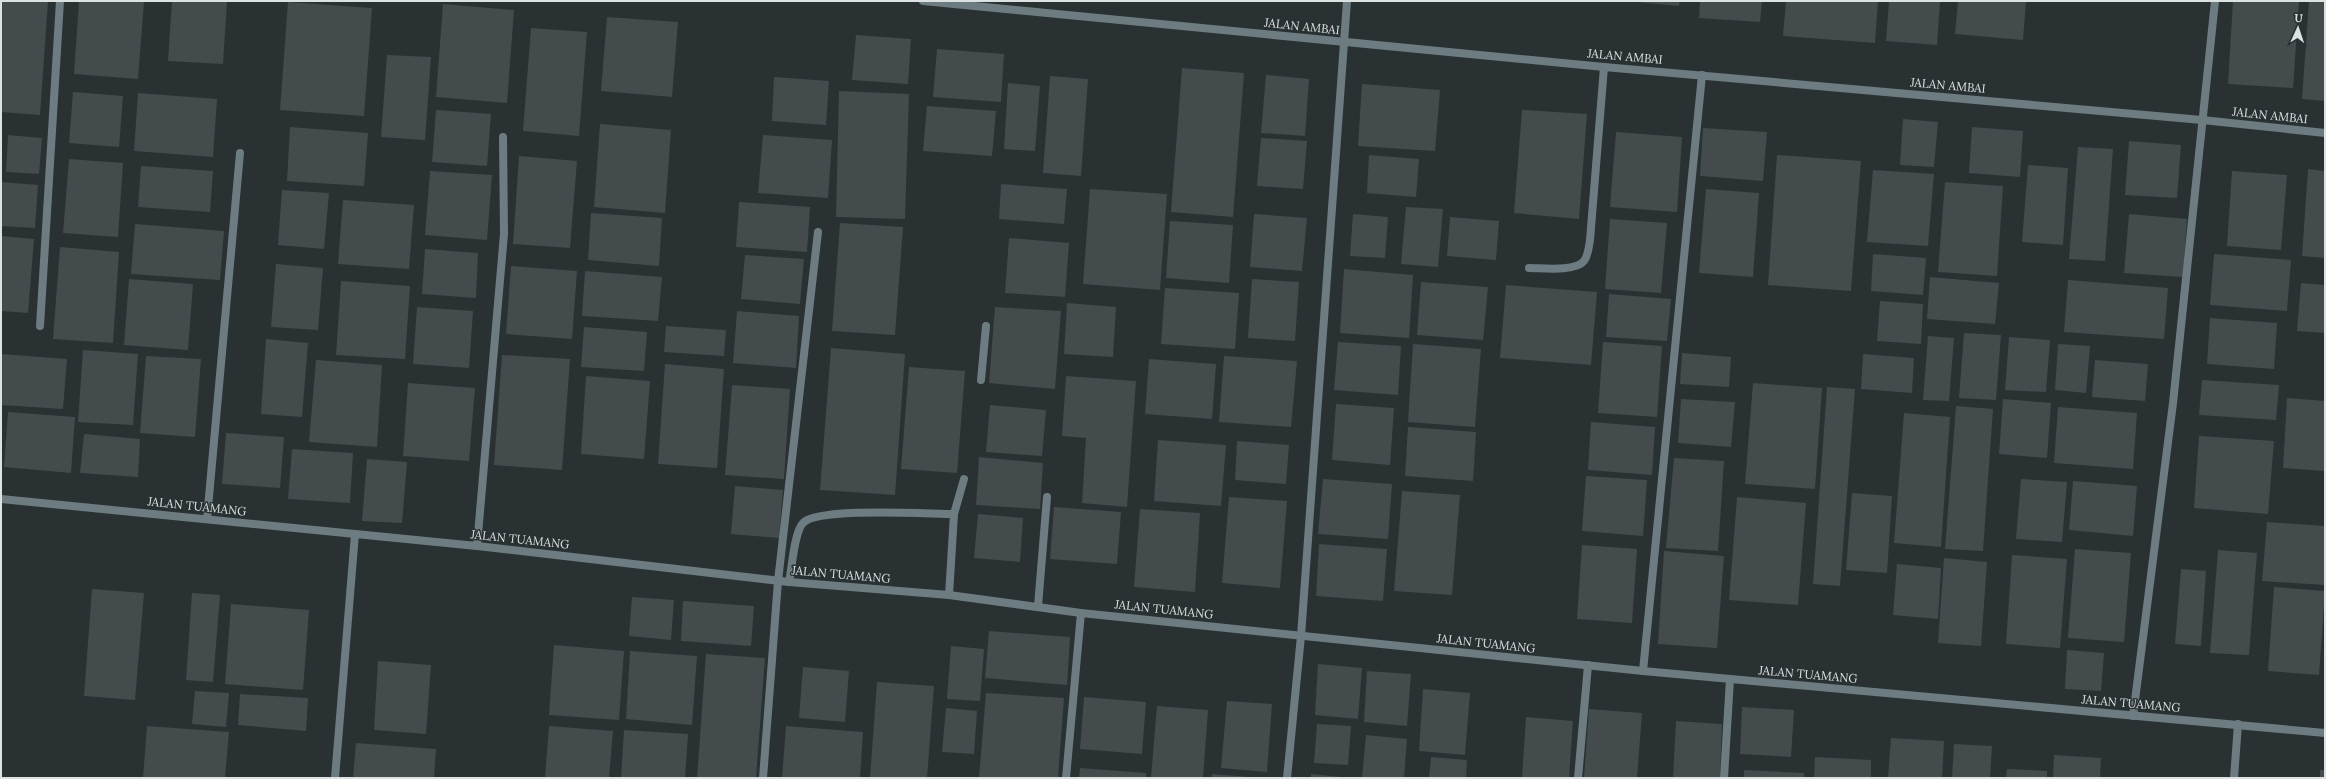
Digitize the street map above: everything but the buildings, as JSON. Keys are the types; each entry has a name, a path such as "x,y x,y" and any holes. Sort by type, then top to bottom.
{"street":[{"path":"40,326 60,1"},
{"name":"JALAN AMBAI","path":"923,1 1604,67 2202,120 2325,134"},
{"path":"1287,778 1301,636 1347,1"},
{"path":"2133,716 2173,403 2215,1"},
{"path":"1529,268 1569,268 1580,265 1586,257 1590,240 1604,67"},
{"path":"1643,671 1702,75"},
{"path":"477,546 504,234 503,137"},
{"path":"208,519 240,154"},
{"path":"763,778 778,581 818,232"},
{"path":"981,380 986,326"},
{"path":"949,595 954,514 964,479"},
{"path":"1038,606 1047,497"},
{"name":"JALAN TUAMANG","path":"1,499 477,546 778,581 949,595 1081,613 1643,671 2325,733"},
{"path":"790,582 799,527 812,516 836,513 954,514"},
{"path":"335,778 355,534"},
{"path":"1066,778 1081,613"},
{"path":"1578,778 1588,665"},
{"path":"1724,778 1730,679"},
{"path":"2234,778 2238,724"}]}
